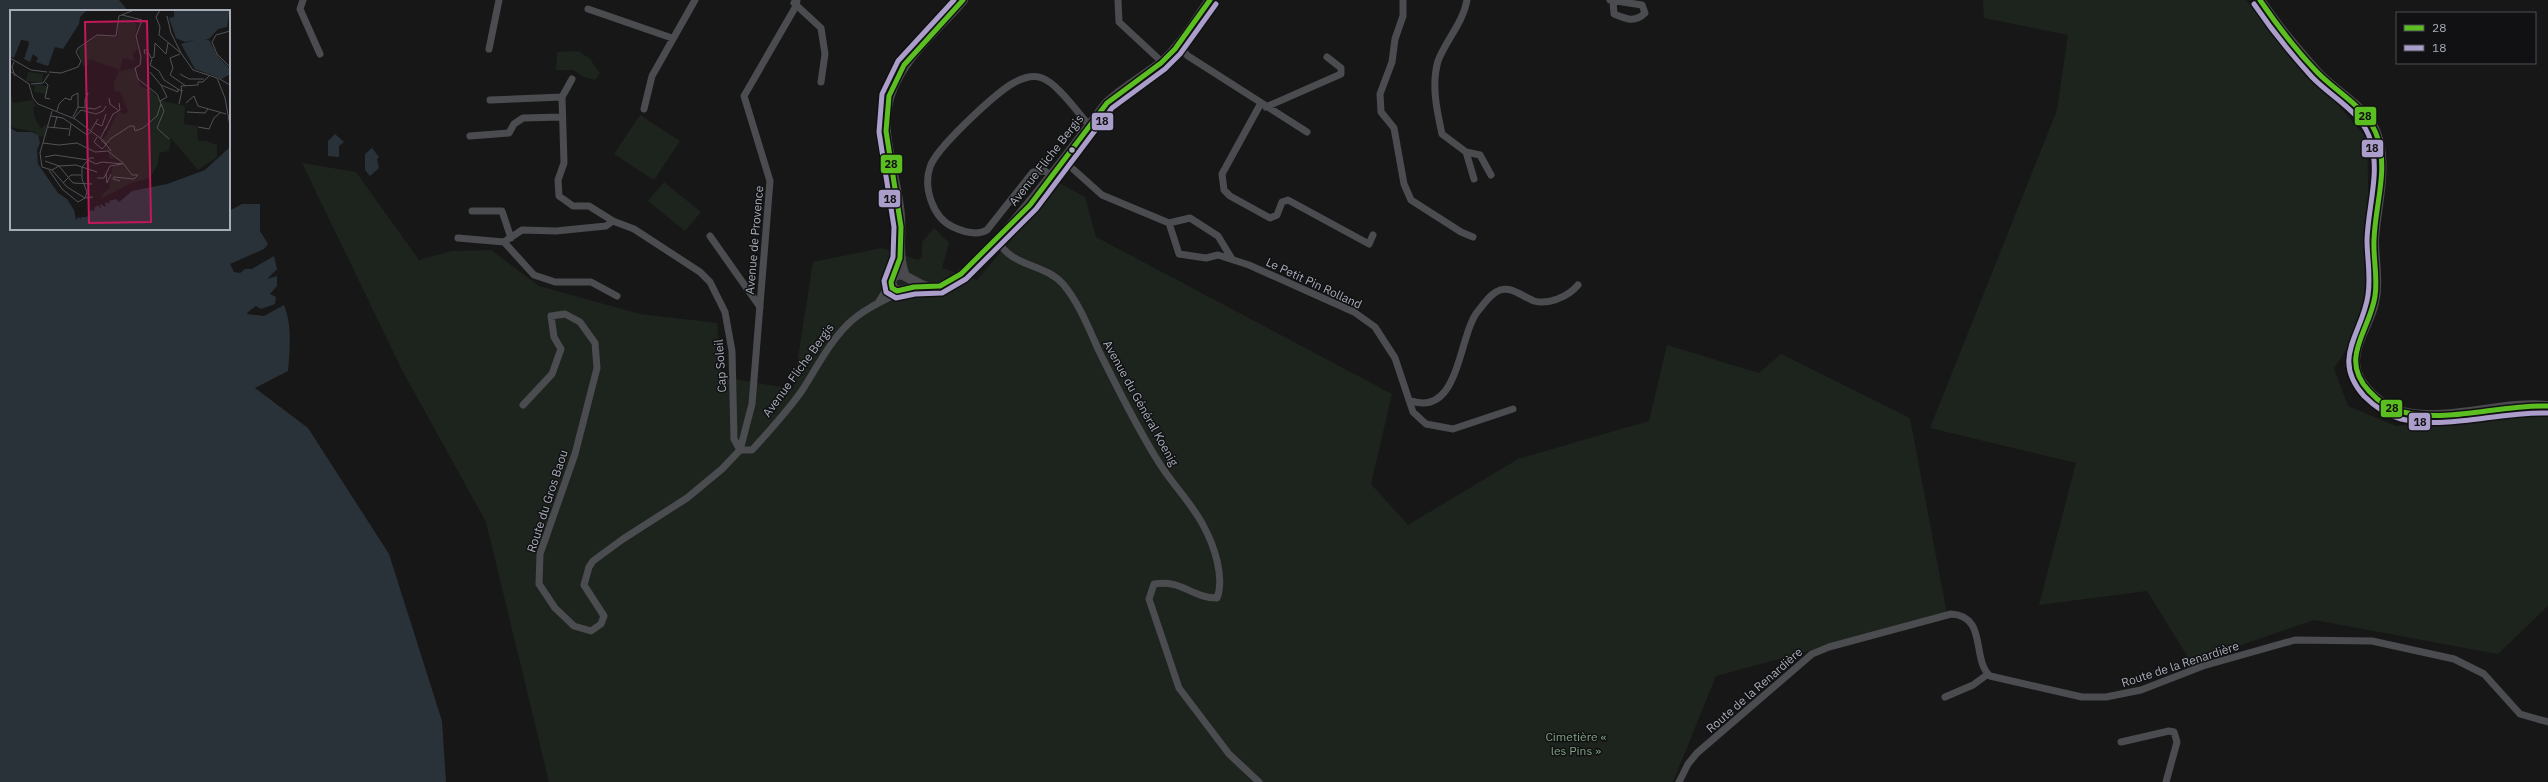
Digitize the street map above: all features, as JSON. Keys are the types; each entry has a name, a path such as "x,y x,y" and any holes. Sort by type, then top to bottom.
{"street":[{"path":"303,0 300,9 320,54"},
{"path":"489,49 498,0"},
{"path":"644,108 652,76 672,38 695,0"},
{"path":"900,258 892,279 894,290 904,290 908,284 900,258 899,207 886,131 889,96 904,65 963,0"},
{"path":"1118,0 1119,22 1162,62"},
{"name":"Avenue Fliche Bergis","path":"740,450 752,450 781,419 803,388 816,364 848,324 878,304 904,290 925,286 940,286 961,274 1030,205 1089,125 1120,90 1162,62 1177,46 1210,0"},
{"path":"1403,0 1403,16 1395,39 1392,62 1380,94 1381,112 1394,128 1404,184 1412,200 1461,232 1473,237"},
{"path":"1467,0 1465,10 1438,62 1434,101 1442,134 1466,152 1480,155 1491,175"},
{"path":"2260,0 2275,23 2318,74 2360,110 2372,124 2378,138 2381,164 2374,242 2376,292 2372,313 2356,352 2355,362 2360,381 2370,393 2402,412 2435,414 2523,406 2548,406"},
{"path":"795,2 821,28 825,54 821,82"},
{"name":"Avenue de Provence","path":"740,450 752,404 770,181 744,96 795,2"},
{"path":"588,9 672,38"},
{"path":"1177,46 1188,56 1307,132"},
{"path":"1328,57 1341,68 1341,74 1264,105 1222,174 1224,190 1270,218 1277,215 1282,202 1288,200 1369,244 1373,234"},
{"path":"1052,176 1045,171 1033,172 987,230 976,234 944,223 936,213 928,182 930,167 935,157 966,124 1000,93 1024,78 1042,78 1048,82 1089,125"},
{"path":"458,238 504,242 522,230 556,232 606,226 613,221 589,206 573,206 559,196 558,180 564,163 561,117 562,97 572,79"},
{"path":"490,100 562,97"},
{"path":"470,136 502,136 509,133 514,124 523,118 561,117"},
{"path":"1466,152 1474,179"},
{"path":"1063,160 1102,196 1169,223 1190,218 1218,236 1232,259"},
{"path":"472,211 502,211 511,238"},
{"name":"Cap Soleil","path":"613,221 634,229 700,272 710,282 725,312 732,351 734,440 740,450"},
{"name":"Le Petit Pin Rolland","path":"1169,223 1179,254 1206,258 1218,255 1232,259 1354,312 1375,327 1395,358 1413,412 1426,424 1452,429 1513,409"},
{"path":"710,236 760,307"},
{"name":"Avenue du Général Koenig","path":"997,239 1006,254 1017,261 1038,267 1062,284 1082,314 1158,460 1203,525 1212,546 1218,572 1220,589 1217,598 1203,598 1181,586 1166,582 1154,584 1149,599 1179,688 1229,754 1258,782"},
{"path":"504,242 534,275 555,282 591,282 617,296"},
{"path":"892,279 900,274 925,286"},
{"name":"Avenue Fliche Bergis","path":"878,304 892,279"},
{"path":"1409,400 1427,403 1435,400 1447,389 1460,360 1475,315 1499,290 1506,289 1535,301 1544,301 1564,296 1578,286"},
{"name":"Route du Gros Baou","path":"524,405 552,374 561,349 554,337 551,316 565,314 580,322 595,343 598,368 575,454 540,554 539,584 559,613 574,626 591,631 601,624 604,616 584,585 589,567 593,561 623,539 687,498 722,469 740,450"},
{"name":"Route de la Renardière","path":"1679,782 1688,764 1697,753 1752,708 1806,658 1822,650 1947,614 1955,614 1965,618 1976,630 1983,667 1988,674 1994,678 2076,696 2106,697 2141,690 2203,666 2295,640 2372,641 2454,659 2484,674 2520,714 2548,722"},
{"path":"1945,697 1973,685 1988,674"},
{"path":"2120,742 2169,731 2174,732 2177,742 2166,782"}],"green space":[{"path":"1983,0 2246,0 2367,138 2369,225 2363,325 2334,368 2348,406 2396,426 2548,413 2548,606 2498,654 2314,620 2191,662 2147,591 2039,605 2076,463 1930,428 2057,110 2068,35 1984,18"},
{"path":"579,51 590,59 600,73 596,80 584,77 573,70 556,70 557,52"},
{"path":"640,115 680,141 654,180 614,154"},
{"name":"Cimetière « les Pins »","path":"302,163 356,172 419,260 451,251 491,250 539,286 640,314 717,323 722,377 793,389 813,262 882,248 918,260 922,256 922,242 934,228 949,243 942,268 977,280 1059,183 1085,197 1096,237 1392,394 1371,484 1408,525 1518,459 1649,421 1667,345 1759,373 1781,354 1910,418 1947,614 1716,676 1673,782 549,782 486,522 402,370"},
{"path":"664,182 701,212 685,231 648,201"}],"shaded area":[{"path":"0,0 119,0 127,10 10,10 10,230 230,230 230,210 242,204 260,204 260,231 268,244 264,249 230,264 234,272 240,273 245,269 252,269 274,256 277,269 267,279 277,276 277,286 270,294 276,297 275,304 261,309 256,306 247,314 264,316 284,305 287,313 290,345 288,371 255,388 308,428 389,554 442,721 446,782 0,782"},
{"path":"335,134 344,142 339,146 339,157 328,156 328,141"},
{"path":"372,148 379,157 377,159 379,168 370,176 365,170 365,154"}],"transit line":[{"name":"18","path":"954,0 898,61 882,94 879,132 894,227 893,257 884,281 886,292 896,298 915,294 942,293 966,279 1036,209 1112,108 1165,69 1180,54 1216,4"},
{"name":"28","path":"963,0 904,65 889,96 886,131 901,227 900,258 891,282 892,288 897,291 914,287 940,286 961,274 1030,205 1107,103 1161,63 1175,49 1210,0"},
{"name":"28","path":"2260,0 2273,19 2309,64 2325,80 2352,102 2368,119 2374,128 2378,139 2382,164 2374,240 2376,289 2372,309 2358,344 2356,367 2360,379 2369,391 2384,404 2398,411 2421,415 2457,414 2530,406 2548,406"},
{"name":"18","path":"2254,4 2267,23 2312,77 2346,106 2361,122 2367,131 2371,142 2374,178 2367,240 2369,288 2365,309 2351,346 2349,357 2350,370 2354,382 2364,396 2376,407 2386,413 2401,419 2419,422 2456,421 2530,413 2548,413"}]}
